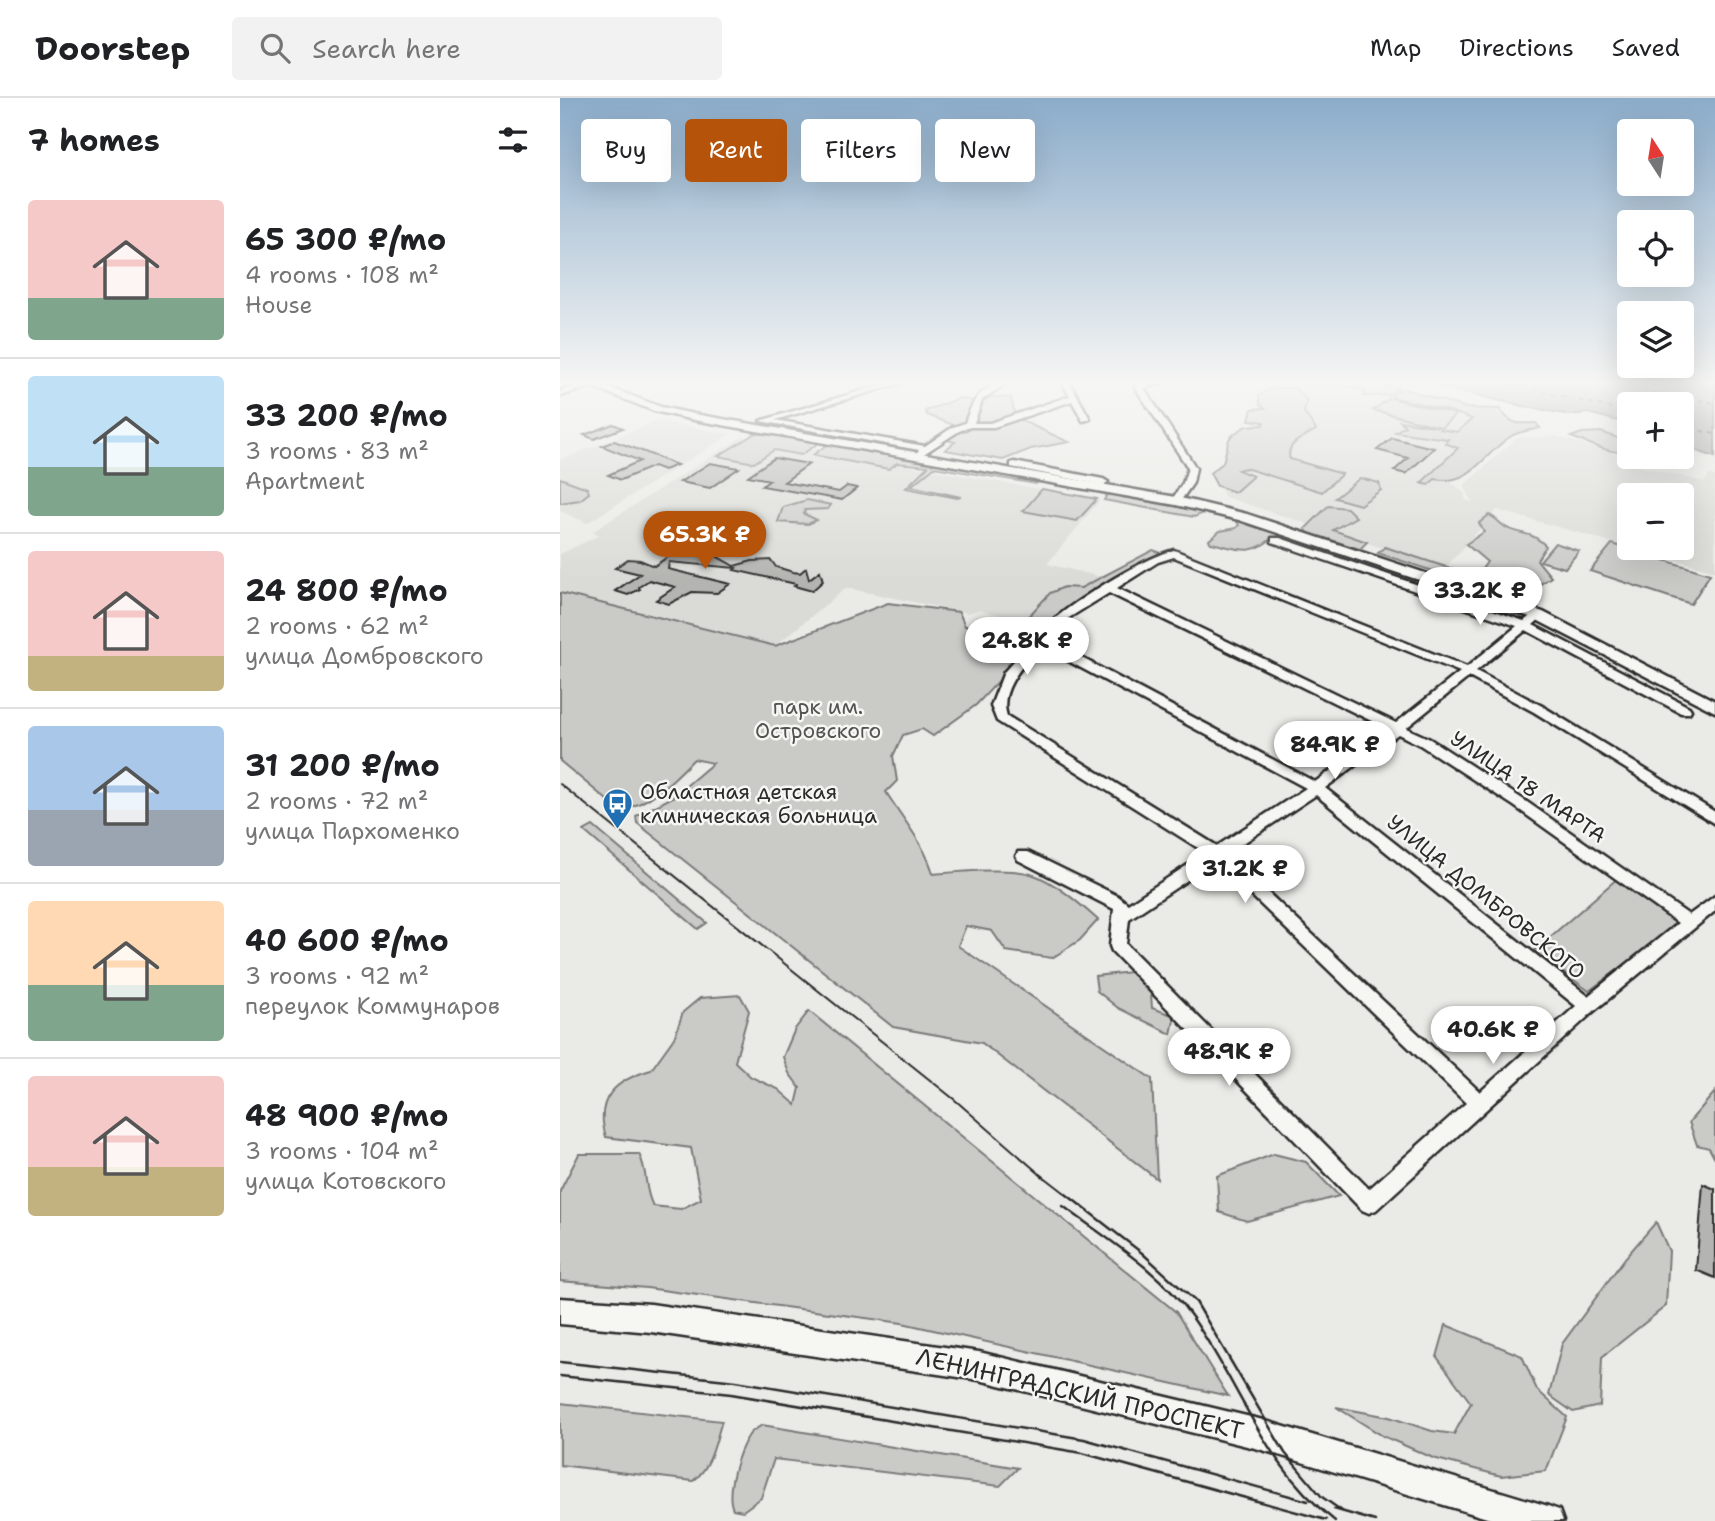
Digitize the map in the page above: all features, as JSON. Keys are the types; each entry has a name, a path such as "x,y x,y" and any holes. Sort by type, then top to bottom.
{"main road":[{"path":"889,447 1049,475 1175,501 1290,531 1538,615 1715,707"},
{"name":"ЛЕНИНГРАДСКИЙ ПРОСПЕКТ","path":"560,1311 651,1318 979,1366 1259,1434 1548,1521"}],"street":[{"path":"899,447 922,452 929,447"},
{"path":"1175,501 1188,483 1192,468 1179,447"},
{"path":"1014,465 1049,475 1103,482"},
{"path":"1276,540 1524,625 1685,710"},
{"path":"1480,1104 1215,852 1001,718 997,706 1010,672 1033,637 1154,560 1174,553 1468,671 1538,709 1715,819"},
{"name":"УЛИЦА 18 МАРТА","path":"1110,589 1424,742 1519,803 1689,923"},
{"path":"1122,916 1315,788 1398,728 1538,615"},
{"name":"УЛИЦА ДОМБРОВСКОГО","path":"1033,637 1315,788 1588,1006"},
{"path":"1023,856 1121,906 1118,946 1369,1203 1588,1006 1715,902"}],"shaded area":[{"path":"591,447 709,447 587,523 560,511 560,460"},
{"path":"725,447 807,447 1100,500 1047,564 1106,578 1038,623 978,610 967,613 846,588 775,646 560,593 560,554 600,535 592,532"},
{"path":"1236,447 1486,447 1451,482 1464,493 1466,500 1472,502 1464,485 1506,447 1595,447 1617,454 1617,469 1650,469 1705,482 1709,475 1715,476 1715,571 1676,560 1694,560 1694,483 1617,483 1617,544 1497,510 1445,568 1225,497 1215,478"},
{"path":"1694,447 1715,447 1715,457 1694,450"}],"green space":[{"path":"732,447 812,447 801,455 774,450 754,463 718,456"},
{"path":"823,447 855,447 1041,479 1036,484 934,467 911,486 961,497 957,498 906,488 928,466 897,463 889,469 813,455"},
{"path":"948,447 1040,447 1003,460 945,450"},
{"path":"1227,447 1291,447 1290,459 1342,474 1322,492 1245,468 1238,470 1253,476 1235,492 1217,486 1210,473 1223,463"},
{"path":"1497,447 1478,466 1459,478 1435,479 1428,485 1421,483 1458,448"},
{"path":"1601,447 1617,447 1615,452 1608,450"},
{"path":"560,478 587,488 589,493 580,500 560,503"},
{"path":"1360,478 1379,483 1381,490 1360,505 1335,498"},
{"path":"1042,489 1097,499 1077,521 1023,511"},
{"path":"1108,493 1206,512 1194,517 1104,500"},
{"path":"807,500 831,505 828,509 805,510 804,514 817,520 808,524 778,522 783,507"},
{"path":"1328,506 1347,508 1356,517 1333,530 1367,542 1360,549 1309,533 1305,529"},
{"path":"1489,515 1506,528 1532,536 1546,546 1537,560 1551,577 1518,599 1378,553 1385,547 1449,568 1479,573 1487,562 1466,544 1484,532 1479,523"},
{"path":"1234,517 1529,616 1525,619 1516,617 1282,538 1273,537 1258,547 1244,550 1211,543 1209,540 1220,531 1239,525"},
{"path":"1555,543 1579,551 1565,568 1540,561"},
{"path":"1612,544 1617,546 1617,560 1664,560 1710,574 1691,604 1590,571"},
{"path":"1153,550 1169,556 1115,587 1101,588 1045,634 1037,634 1035,624 1025,620 1050,593 1064,587 1081,588"},
{"name":"парк им. Островского","path":"560,593 775,646 888,603 959,612 965,626 997,626 1022,639 1009,670 976,705 933,736 922,729 903,735 893,756 897,781 886,792 919,843 933,874 996,870 1031,874 1058,887 1098,920 1080,940 1052,958 1006,951 992,931 966,926 958,946 1152,1079 1157,1179 982,1043 893,1027 637,823 636,816 673,797 713,763 694,759 651,797 619,810 560,761"},
{"path":"593,826 707,923 698,929 584,831"},
{"path":"1619,877 1683,921 1589,991 1534,951"},
{"path":"1131,972 1151,994 1152,1008 1175,1016 1171,1034 1118,1008 1097,991 1095,976"},
{"path":"740,995 749,1011 735,1062 751,1077 778,1089 796,1105 800,1088 789,1073 783,1057 795,1029 809,1011 1176,1312 1228,1396 902,1323 647,1288 560,1281 560,1191 579,1154 639,1154 653,1206 681,1209 701,1199 691,1148 606,1137 603,1111 606,1101 618,1085 651,1070 674,1038 683,1012 700,998"},
{"path":"1715,1092 1715,1159 1709,1148 1697,1145 1689,1122"},
{"path":"1274,1154 1306,1162 1339,1196 1247,1221 1219,1212 1217,1176"},
{"path":"1656,1222 1669,1251 1666,1306 1602,1357 1600,1406 1573,1412 1549,1395 1562,1344 1625,1258"},
{"path":"1446,1325 1522,1356 1537,1390 1567,1417 1546,1471 1501,1476 1433,1458 1383,1436 1336,1407 1454,1434 1471,1403 1437,1357"},
{"path":"560,1403 722,1421 709,1461 693,1481 560,1465"},
{"path":"762,1425 1018,1468 1000,1486 774,1459 761,1498 743,1511 733,1509 731,1493 737,1461 750,1434"}],"building":[{"path":"606,447 632,447 677,465 664,470 654,466 621,480 608,475 640,461"},
{"path":"1380,447 1434,448 1406,474 1394,471 1408,458 1377,450"},
{"path":"774,458 809,464 784,482 839,492 847,486 857,488 842,500 762,486 770,480 748,476"},
{"path":"710,463 739,468 710,488 680,482"},
{"path":"709,534 735,542 718,557 734,566 771,560 776,567 793,572 800,573 806,568 809,579 820,571 823,581 812,591 794,586 796,584 734,570 736,568 669,562 668,569 730,584 717,593 692,592 669,604 656,600 675,587 649,580 628,595 615,591 640,574 615,568 628,559 640,560 654,566 701,535"},
{"path":"1703,1184 1715,1189 1715,1278 1696,1270"}],"tram line":[{"path":"560,784 955,1100 1042,1176"},
{"path":"1040,1174 1142,1253 1196,1302 1285,1453 1322,1497 1342,1511"},
{"path":"1063,1206 1149,1270 1179,1300 1210,1344 1271,1451 1310,1499 1335,1521"},
{"path":"560,1362 736,1381 1084,1439 1308,1501"},
{"path":"560,1376 731,1394 1082,1453 1326,1520"},
{"path":"1334,1509 1375,1521"}],"place":[{"name":"Областная детская клиническая больница","path":"617,831"}]}
